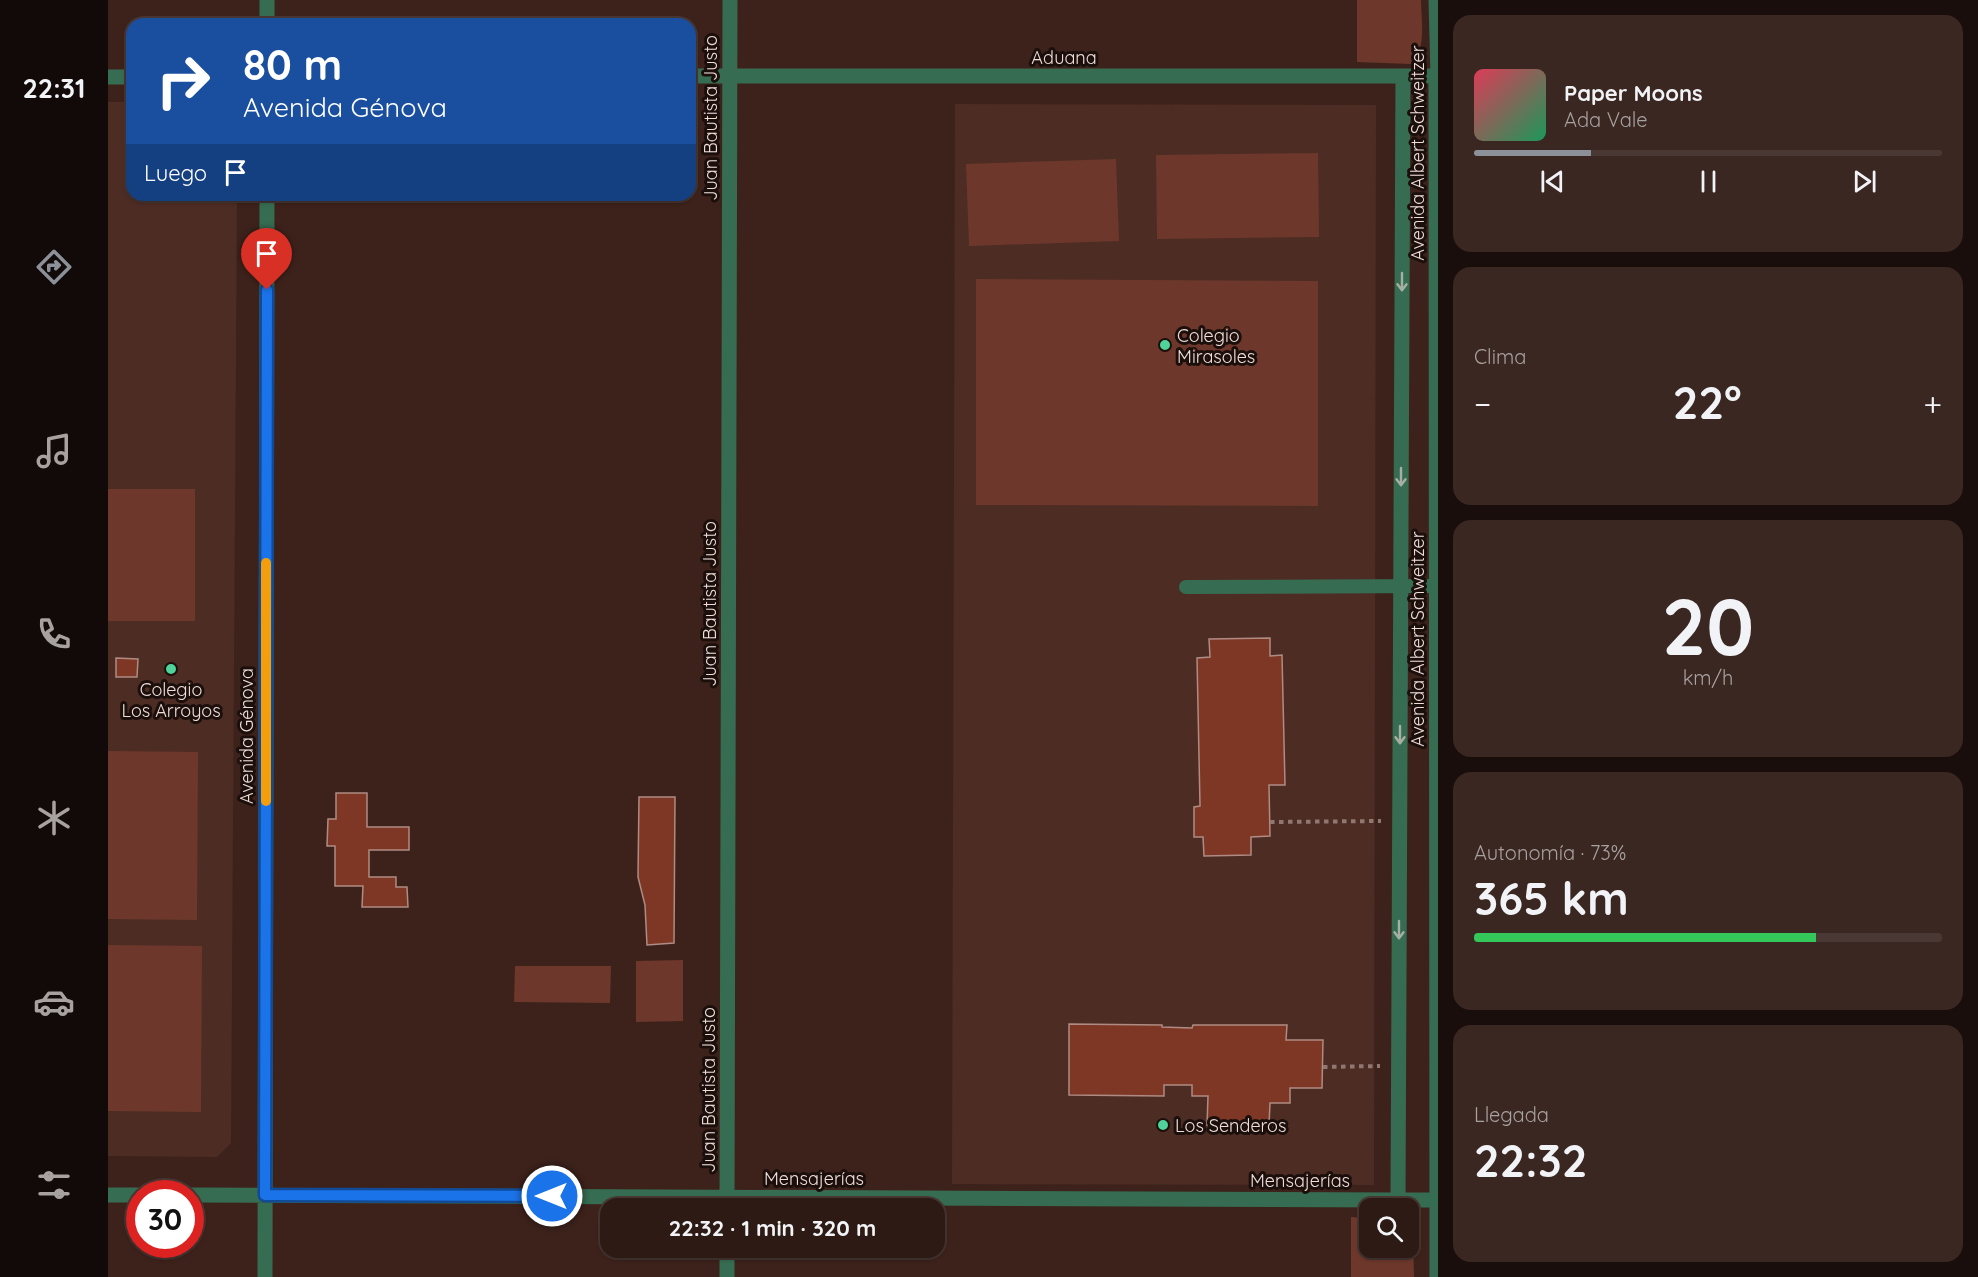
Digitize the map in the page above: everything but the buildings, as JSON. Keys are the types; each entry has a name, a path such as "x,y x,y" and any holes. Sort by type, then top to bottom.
{"street":[{"path":"267,0 267,18"},
{"name":"Juan Bautista Justo","path":"727,1198 730,0"},
{"name":"Avenida Albert Schweitzer","path":"1436,0 1437,1277"},
{"name":"Aduana","path":"696,76 1437,76"},
{"name":"Avenida Albert Schweitzer","path":"1398,1198 1403,76"},
{"path":"108,77 126,77"},
{"name":"Avenida Génova","path":"265,1277 267,201"},
{"path":"108,1195 126,1195"},
{"name":"Mensajerías","path":"204,1195 600,1201"},
{"name":"Mensajerías","path":"945,1202 1359,1200"},
{"name":"Mensajerías","path":"1419,1200 1438,1200"},
{"path":"727,1258 727,1277"}],"lane":[{"path":"1186,586 1436,586"}],"path":[{"path":"1270,822 1400,821"},
{"path":"1323,1067 1399,1066"}],"shaded area":[{"path":"1357,0 1421,0 1421,43 1416,58 1411,64 1357,62"},
{"name":"Colegio Los Arroyos","path":"108,102 126,102 126,201 237,201 231,1143 217,1157 108,1156"},
{"name":"Colegio Mirasoles","path":"955,104 1376,105 1374,1185 952,1184"},
{"path":"1318,153 1319,237 1157,239 1156,155"},
{"path":"1116,159 1119,241 969,246 966,164"},
{"path":"976,279 1318,281 1318,506 976,505"},
{"path":"108,489 195,489 195,621 108,621"},
{"path":"108,751 198,752 197,920 108,919"},
{"path":"108,945 202,946 201,1112 108,1111"},
{"path":"683,960 683,1021 636,1022 636,961"},
{"path":"515,966 611,966 610,1003 514,1002"},
{"path":"1351,1217 1359,1217 1359,1258 1414,1258 1414,1277 1351,1277"}],"slow traffic":[{"path":"266,563 266,801"}],"place":[{"name":"Colegio Mirasoles","path":"1165,345"},
{"name":"Colegio Los Arroyos","path":"171,669"},
{"name":"Los Senderos","path":"1163,1125"}],"route":[{"path":"267,290 265,1195 552,1196"}]}
